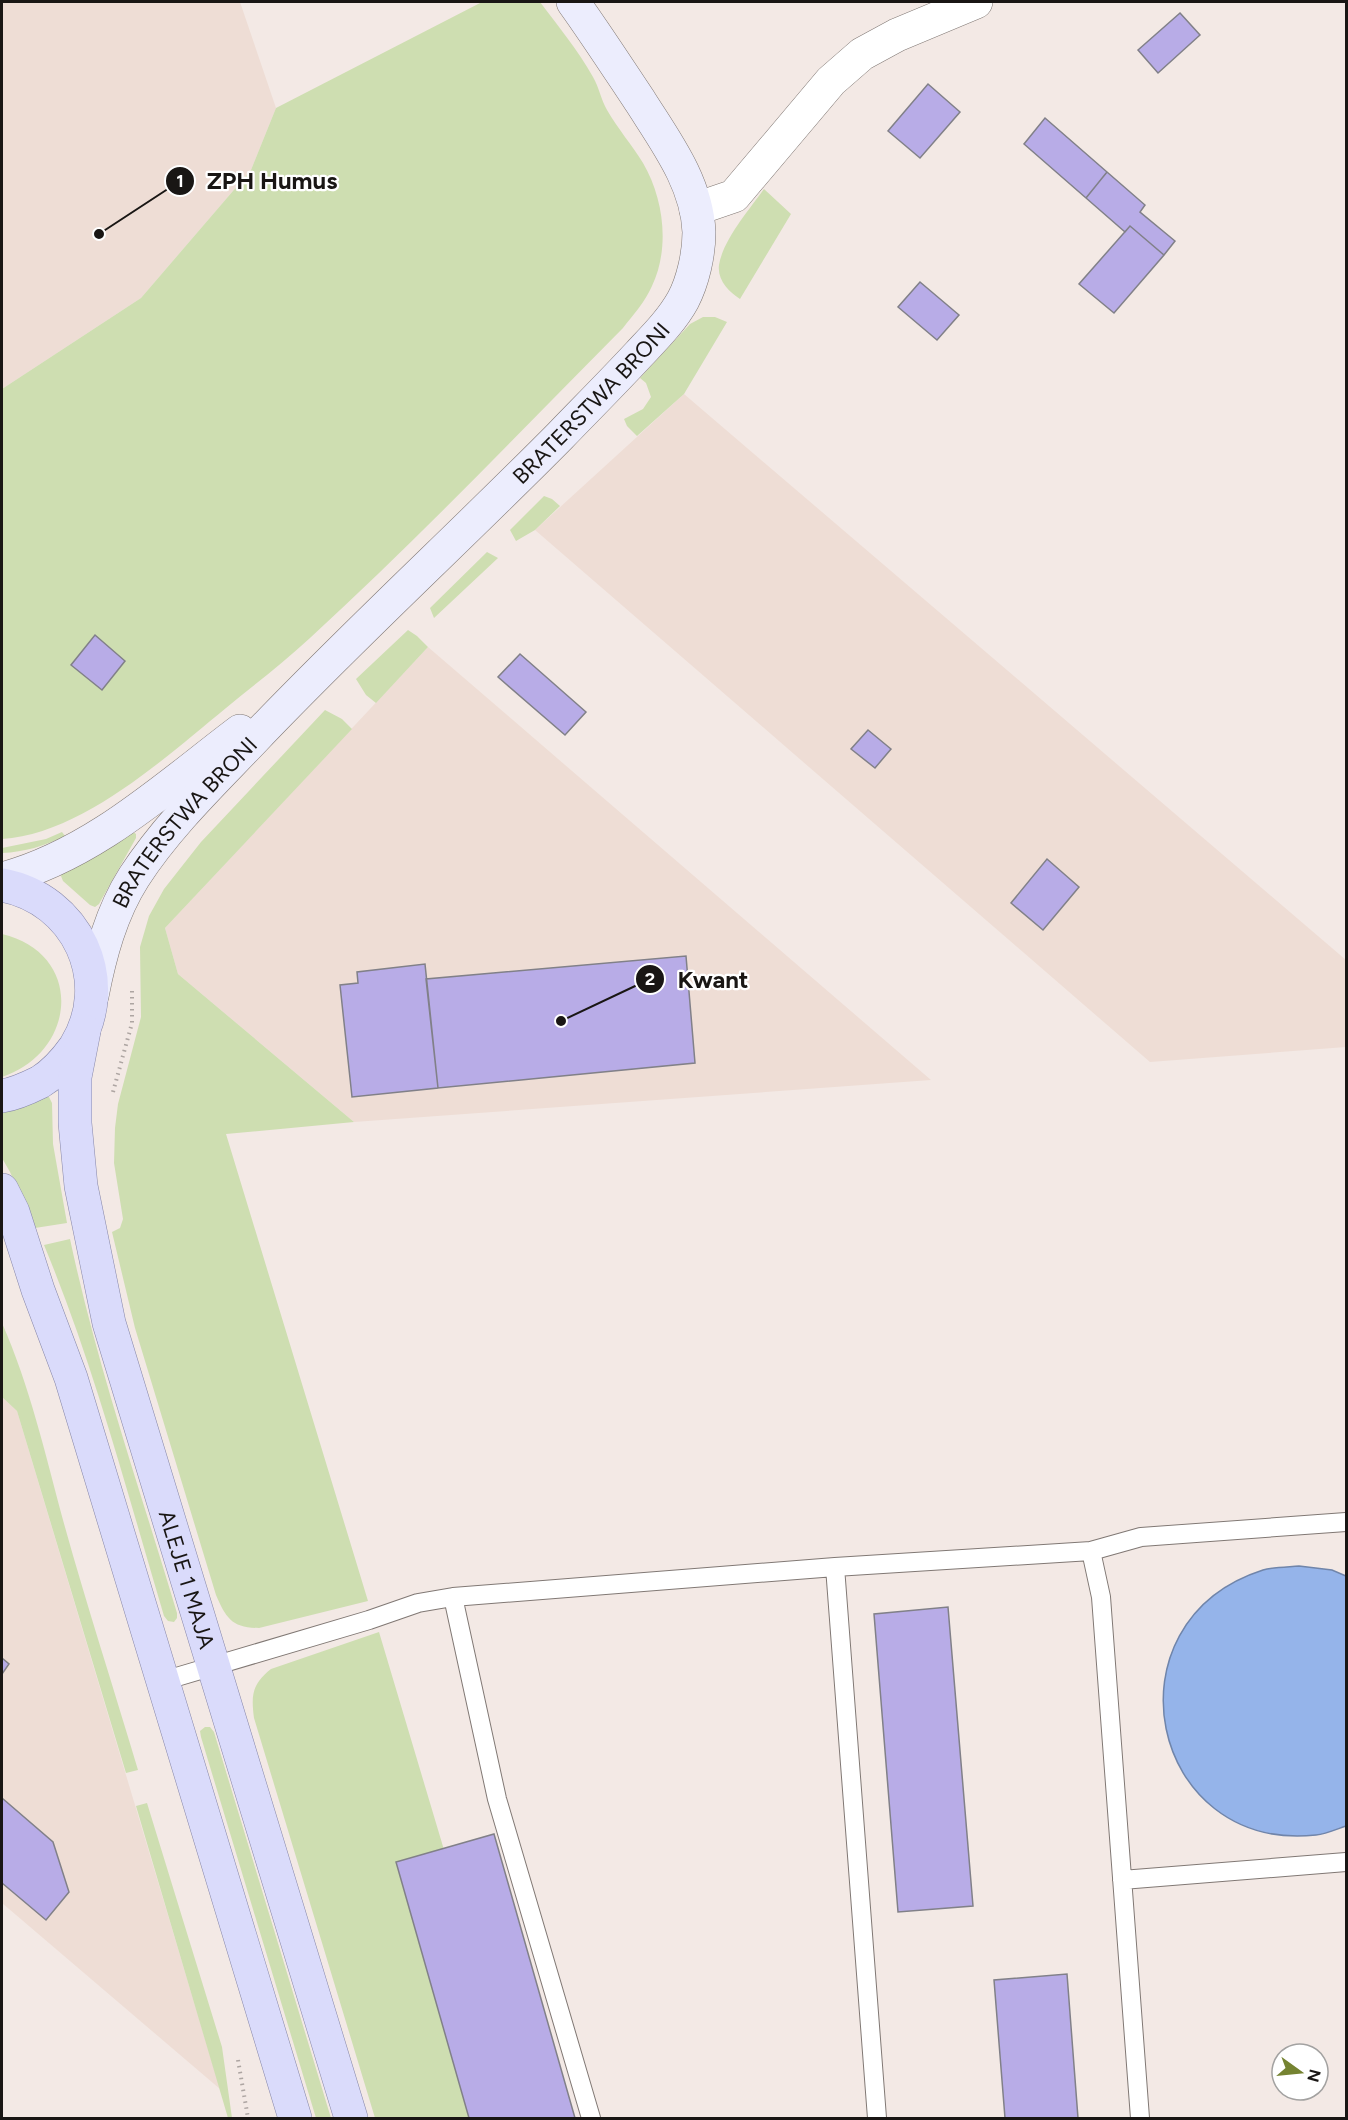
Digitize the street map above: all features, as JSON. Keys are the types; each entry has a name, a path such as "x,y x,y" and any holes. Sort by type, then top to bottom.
{"main road":[{"name":"ALEJE 1 MAJA","path":"2,885 25,891 62,916 75,933 85,953 91,974 92,996 75,1077 75,1123 81,1186 94,1254 110,1323 351,2118"},
{"path":"2,1096 27,1089 48,1077 65,1062 84,1031"},
{"path":"2,1190 13,1212 38,1290 71,1378 295,2118"}],"street":[{"name":"BRATERSTWA BRONI","path":"92,996 100,956 114,916 132,880 148,857 193,804 318,672 404,591 528,468 669,322 684,298 695,266 699,235 696,209 687,180 672,151 573,2"},
{"path":"696,209 734,196 831,81 862,54 897,35 976,2"},
{"name":"BRATERSTWA BRONI","path":"2,879 56,860 124,820 318,672"}],"lane":[{"path":"163,1681 369,1620 418,1603 453,1597 1091,1551 1141,1537 1347,1522"},
{"path":"1091,1551 1101,1597 1140,2118"},
{"path":"835,1568 877,2118"},
{"path":"453,1597 497,1799 591,2118"},
{"path":"1122,1880 1347,1862"}],"path":[{"path":"112,1097 132,1023 132,980"}],"shaded area":[{"path":"2,2 240,2 276,108 251,170 141,298 2,389"},
{"path":"684,394 1346,960 1346,1047 1150,1062 535,530"},
{"path":"428,647 931,1080 354,1122 178,974 165,928"},
{"path":"2,1397 17,1411 220,2089 2,1903"}],"green space":[{"path":"482,2 540,2 581,57 595,81 607,110 643,163 656,192 663,240 658,271 649,292 623,328 507,446 350,601 289,656 150,770 122,790 62,823 32,834 2,839 2,389 141,298 251,170 276,108"},
{"path":"764,189 791,214 740,299 725,285 720,276 721,255 744,216"},
{"path":"703,317 715,317 727,322 684,394 637,436 627,426 624,419 643,409 651,397 646,383 640,378 690,324"},
{"path":"544,496 560,506 535,530 516,541 510,530"},
{"path":"487,552 498,558 434,618 430,608"},
{"path":"408,630 428,647 376,703 366,695 356,679"},
{"path":"325,710 342,719 352,729 165,928 178,974 354,1122 226,1134 368,1601 259,1628 250,1628 231,1620 216,1595 135,1328 112,1232 120,1228 123,1219 114,1163 115,1128 118,1104 141,1017 140,947 149,916 164,889 201,842"},
{"path":"62,832 65,836 42,846 2,853 2,848 46,839"},
{"path":"133,832 136,838 99,904 95,907 63,881 61,876 63,871"},
{"path":"2,934 29,945 48,961 58,981 61,1004 57,1026 45,1047 27,1064 2,1077"},
{"path":"44,1096 49,1097 52,1103 53,1144 67,1223 35,1228 2,1158 2,1113"},
{"path":"70,1239 106,1380 177,1613 174,1622 168,1621 164,1616 94,1382 44,1245"},
{"path":"2,1323 29,1396 72,1551 138,1770 126,1773 17,1411 2,1397"},
{"path":"379,1632 524,2118 375,2118 254,1718 254,1690 271,1669"},
{"path":"205,1727 210,1727 214,1732 331,2118 316,2118 201,1737 200,1731"},
{"path":"147,1803 222,2047 232,2118 228,2118 136,1806"}],"water":[{"path":"1299,1566 1332,1570 1346,1576 1346,1826 1316,1835 1259,1831 1214,1808 1183,1773 1166,1729 1165,1681 1179,1636 1212,1597 1263,1570"}],"building":[{"path":"1180,13 1200,35 1158,73 1138,50"},
{"path":"928,84 960,112 920,158 888,131"},
{"path":"1045,118 1107,172 1086,198 1024,144"},
{"path":"1107,172 1145,205 1140,212 1175,241 1164,255 1130,226 1125,232 1086,198"},
{"path":"1130,226 1164,255 1114,313 1079,284"},
{"path":"920,282 959,315 937,340 898,307"},
{"path":"95,635 125,661 102,690 71,665"},
{"path":"520,654 586,712 565,735 498,677"},
{"path":"868,730 891,749 875,768 851,749"},
{"path":"1047,859 1079,887 1043,930 1011,903"},
{"path":"686,956 695,1063 438,1088 426,979"},
{"path":"425,964 438,1088 352,1097 340,985 358,983 357,972"},
{"path":"948,1607 973,1906 898,1912 874,1614"},
{"path":"2,1658 9,1664 2,1674"},
{"path":"2,1798 53,1842 69,1892 46,1920 2,1883"},
{"path":"494,1834 575,2118 469,2118 396,1862"},
{"path":"1067,1974 1078,2118 1005,2118 994,1980"}],"place":[{"name":"ZPH Humus","path":"99,234"},
{"name":"Kwant","path":"561,1021"}]}
